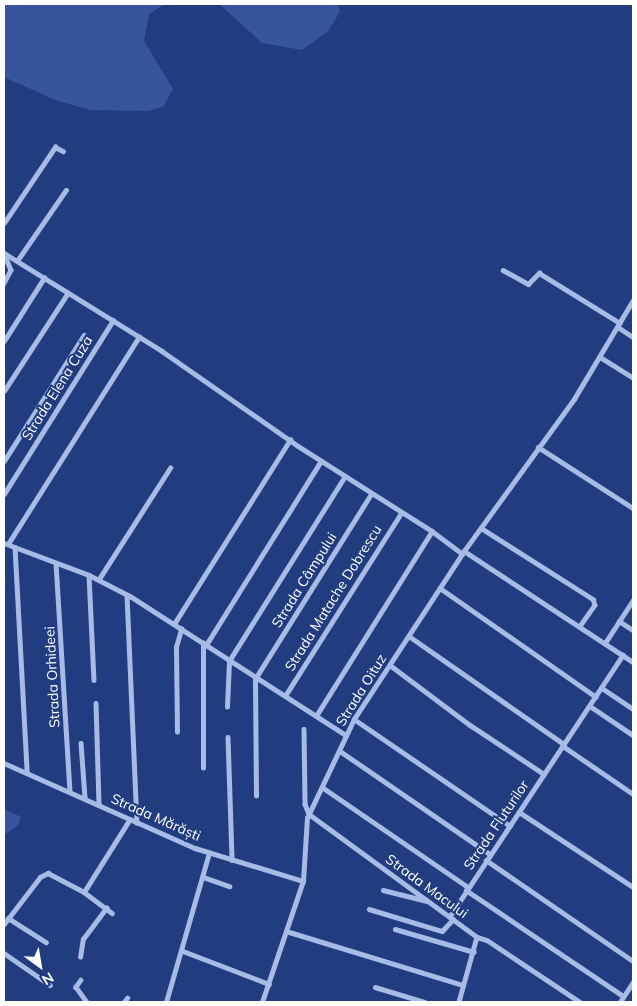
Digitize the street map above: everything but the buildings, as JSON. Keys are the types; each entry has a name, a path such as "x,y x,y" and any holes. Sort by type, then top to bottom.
{"street":[{"path":"4,223 55,147 62,151"},
{"path":"17,261 66,190"},
{"path":"4,253 139,336 371,494 581,625 633,662"},
{"path":"4,253 11,270 4,284"},
{"path":"503,270 528,284 539,273 619,325 633,337"},
{"path":"4,341 44,278"},
{"path":"4,391 68,293"},
{"name":"Strada Oituz","path":"262,1002 303,881 309,814 354,719 463,552 574,399 633,300"},
{"name":"Strada Elena Cuza","path":"4,494 113,320"},
{"path":"4,461 84,335"},
{"path":"139,336 6,544 99,579 174,624 346,735"},
{"path":"600,356 633,378"},
{"path":"174,624 290,440"},
{"path":"538,448 633,508"},
{"path":"203,768 204,644 321,461"},
{"path":"99,579 170,468"},
{"path":"227,707 229,661 345,476"},
{"name":"Strada Câmpului","path":"256,678 371,494"},
{"name":"Strada Matache Dobrescu","path":"285,696 401,512"},
{"path":"481,528 592,599 595,605 581,625"},
{"path":"316,716 432,531"},
{"path":"15,547 28,772"},
{"name":"Strada Orhideei","path":"56,563 70,790"},
{"path":"89,575 94,680"},
{"path":"440,588 596,697"},
{"path":"127,595 137,823"},
{"path":"605,642 633,600"},
{"path":"619,621 633,630"},
{"path":"176,732 176,647 180,629"},
{"path":"409,636 633,794"},
{"name":"Strada Fluturilor","path":"452,918 467,889 623,655"},
{"path":"390,665 470,725 544,774"},
{"path":"256,678 256,796"},
{"path":"602,688 633,710"},
{"path":"96,703 99,804"},
{"path":"590,706 633,736"},
{"path":"354,719 510,826"},
{"path":"304,729 305,804 309,814"},
{"path":"228,737 232,860"},
{"path":"82,743 85,797"},
{"path":"340,750 490,854"},
{"name":"Strada Mărăști","path":"4,763 70,790 137,823 209,853 303,881"},
{"path":"322,787 622,1000 633,982"},
{"path":"519,812 633,887"},
{"name":"Strada Macului","path":"309,814 477,937 487,940 580,1002"},
{"path":"84,892 130,819"},
{"path":"166,1002 183,951 209,853"},
{"path":"486,860 633,961"},
{"path":"4,924 45,873 84,892 112,913"},
{"path":"202,877 229,886"},
{"path":"383,890 428,901"},
{"path":"80,957 83,939 106,908"},
{"path":"369,908 442,931 452,918"},
{"path":"8,918 46,942"},
{"path":"395,929 474,952"},
{"path":"286,932 463,985"},
{"path":"459,1002 477,937"},
{"path":"183,951 269,984"},
{"path":"4,953 50,985"},
{"path":"81,980 76,987 86,1002"},
{"path":"375,987 425,1002"}],"shaded area":[{"path":"4,4 165,4 149,14 144,41 173,89 163,107 148,111 90,110 55,100 4,77"},
{"path":"219,4 338,4 340,12 327,32 302,50 262,43"},
{"path":"4,809 21,817 18,825 4,835"}]}
